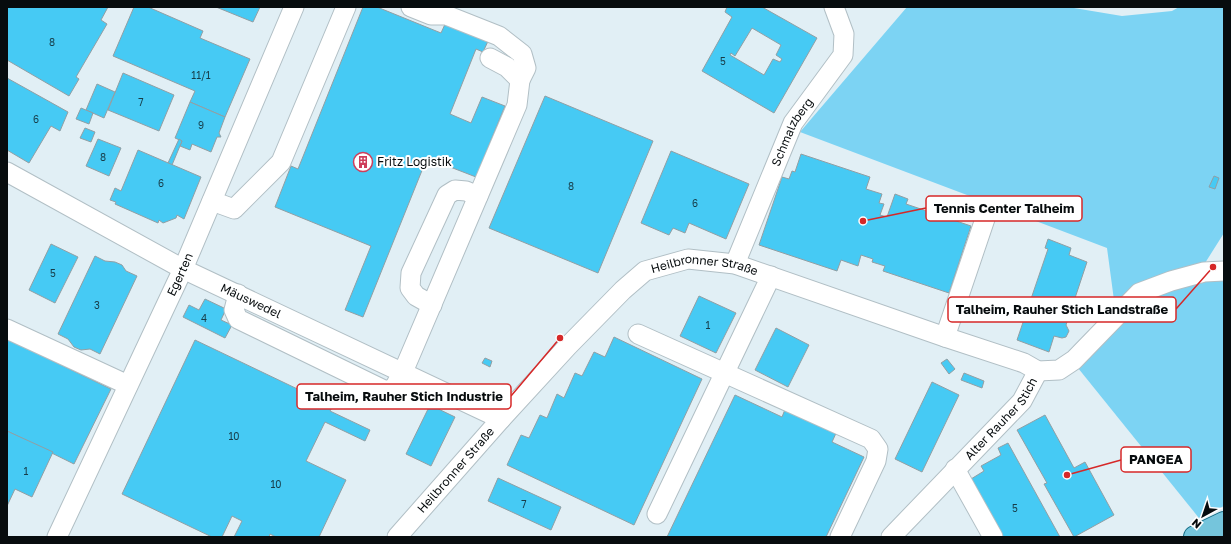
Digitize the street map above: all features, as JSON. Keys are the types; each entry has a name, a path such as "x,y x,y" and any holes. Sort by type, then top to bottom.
{"main road":[{"path":"1195,537 1224,523"}],"street":[{"name":"Egerten","path":"58,537 128,385 184,269 294,7"},
{"path":"212,201 234,209 281,162 346,7"},
{"path":"403,372 517,105 520,80 526,68 522,54 499,36 446,15 431,15 411,7"},
{"name":"Schmalzberg","path":"735,264 793,123 843,55 844,34 834,7"},
{"path":"490,58 507,67 520,80"},
{"name":"Mäuswedel","path":"7,172 184,269 501,419"},
{"path":"432,305 416,296 410,288 411,273 447,196 455,190 466,191 478,196"},
{"path":"945,337 986,216"},
{"name":"Heilbronner Straße","path":"397,537 501,419 585,327 623,290 645,271 688,259 735,264 1024,363 1038,371"},
{"name":"Alter Rauher Stich","path":"891,537 1022,400 1038,371 1058,370 1074,360 1140,293 1171,281 1204,272 1224,271"},
{"path":"657,514 771,276"},
{"path":"7,329 128,385"},
{"path":"638,334 871,439 878,449 876,461 840,537"},
{"path":"955,470 993,537"}],"shaded area":[{"path":"907,7 1068,7 1122,16 1172,11 1179,7 1224,7 1224,233 1200,271 1116,315 1107,248 800,132"},
{"path":"1224,273 1224,506 1199,518 1078,368 1140,295"}],"building":[{"path":"7,7 108,7 101,20 107,24 76,77 79,79 69,96 7,60"},
{"path":"134,7 148,7 203,31 200,38 250,59 225,117 190,102 195,91 113,56"},
{"path":"216,7 260,7 253,22"},
{"name":"Fritz Logistik","path":"363,7 377,7 441,33 446,22 489,39 483,52 476,49 450,114 471,123 482,97 505,106 476,177 427,158 363,317 345,310 371,246 275,207 291,166 298,169"},
{"path":"727,7 762,7 817,38 774,113 702,71 732,17 725,12","holes":["752,28 781,45 776,55 782,59 780,62 773,59 764,75 730,55 731,53 735,56"]},
{"path":"123,73 174,95 159,131 108,110"},
{"path":"7,78 68,112 60,131 51,126 29,163 7,150"},
{"path":"97,84 115,92 104,118 86,110"},
{"path":"545,96 653,141 598,273 489,228"},
{"path":"190,102 225,117 219,133 221,137 217,137 211,152 192,144 190,150 180,146 182,141 175,138"},
{"path":"81,108 93,113 89,124 76,119"},
{"path":"85,128 95,132 91,142 80,138"},
{"path":"98,139 121,148 109,176 86,166"},
{"path":"179,139 182,141 172,165 168,163"},
{"path":"138,150 201,177 184,219 177,215 176,218 163,223 159,220 158,223 115,204 116,202 110,200 115,188 121,191"},
{"path":"671,151 749,184 726,239 689,223 685,233 673,228 669,235 641,223"},
{"path":"801,154 870,177 866,189 882,194 879,203 884,204 880,215 887,217 895,194 908,199 906,204 971,226 949,293 883,271 885,266 872,262 873,259 861,255 858,266 841,260 837,271 759,245 782,177 789,179 792,171 795,172"},
{"path":"1214,176 1219,178 1215,189 1209,187"},
{"path":"1048,239 1071,248 1069,255 1087,262 1066,325 1069,331 1066,337 1062,338 1054,336 1049,352 1017,340 1048,249 1045,248"},
{"path":"51,244 78,257 55,303 29,290"},
{"path":"95,256 105,261 115,262 122,265 126,271 137,276 100,354 90,349 81,350 74,347 68,339 58,334"},
{"path":"699,296 736,313 716,353 680,336"},
{"path":"205,299 226,309 221,320 232,325 225,338 183,317 189,305 199,310"},
{"path":"776,328 809,345 788,387 755,370"},
{"path":"614,337 702,379 634,525 507,465 521,435 529,438 540,415 547,418 557,394 564,398 575,373 582,376 594,352 605,357"},
{"path":"7,339 111,389 74,464 7,431"},
{"path":"195,340 333,406 330,411 370,430 365,441 325,422 306,461 346,480 319,537 276,537 270,534 269,537 234,537 242,521 232,516 222,537 212,537 122,494"},
{"path":"485,358 492,361 490,367 482,363"},
{"path":"947,359 955,369 949,374 941,363"},
{"path":"964,373 984,381 982,388 961,380"},
{"path":"932,382 959,395 922,472 895,459"},
{"path":"735,395 782,417 786,407 837,431 832,442 864,457 826,537 667,537"},
{"path":"430,405 455,417 431,466 406,454"},
{"path":"1045,415 1074,468 1085,462 1114,515 1074,537 1044,484 1047,483 1017,430"},
{"path":"7,431 53,452 32,497 15,489 7,506"},
{"path":"1008,443 1060,537 1003,537 971,479 984,471 981,466 1001,455 998,448"},
{"path":"498,478 561,507 551,530 488,501"}],"place":[{"name":"Fritz Logistik","path":"363,162"},
{"name":"Tennis Center Talheim","path":"863,221"},
{"name":"Talheim, Rauher Stich Landstraße","path":"1213,267"},
{"name":"Talheim, Rauher Stich Industrie","path":"560,338"},
{"name":"PANGEA","path":"1067,475"}]}
